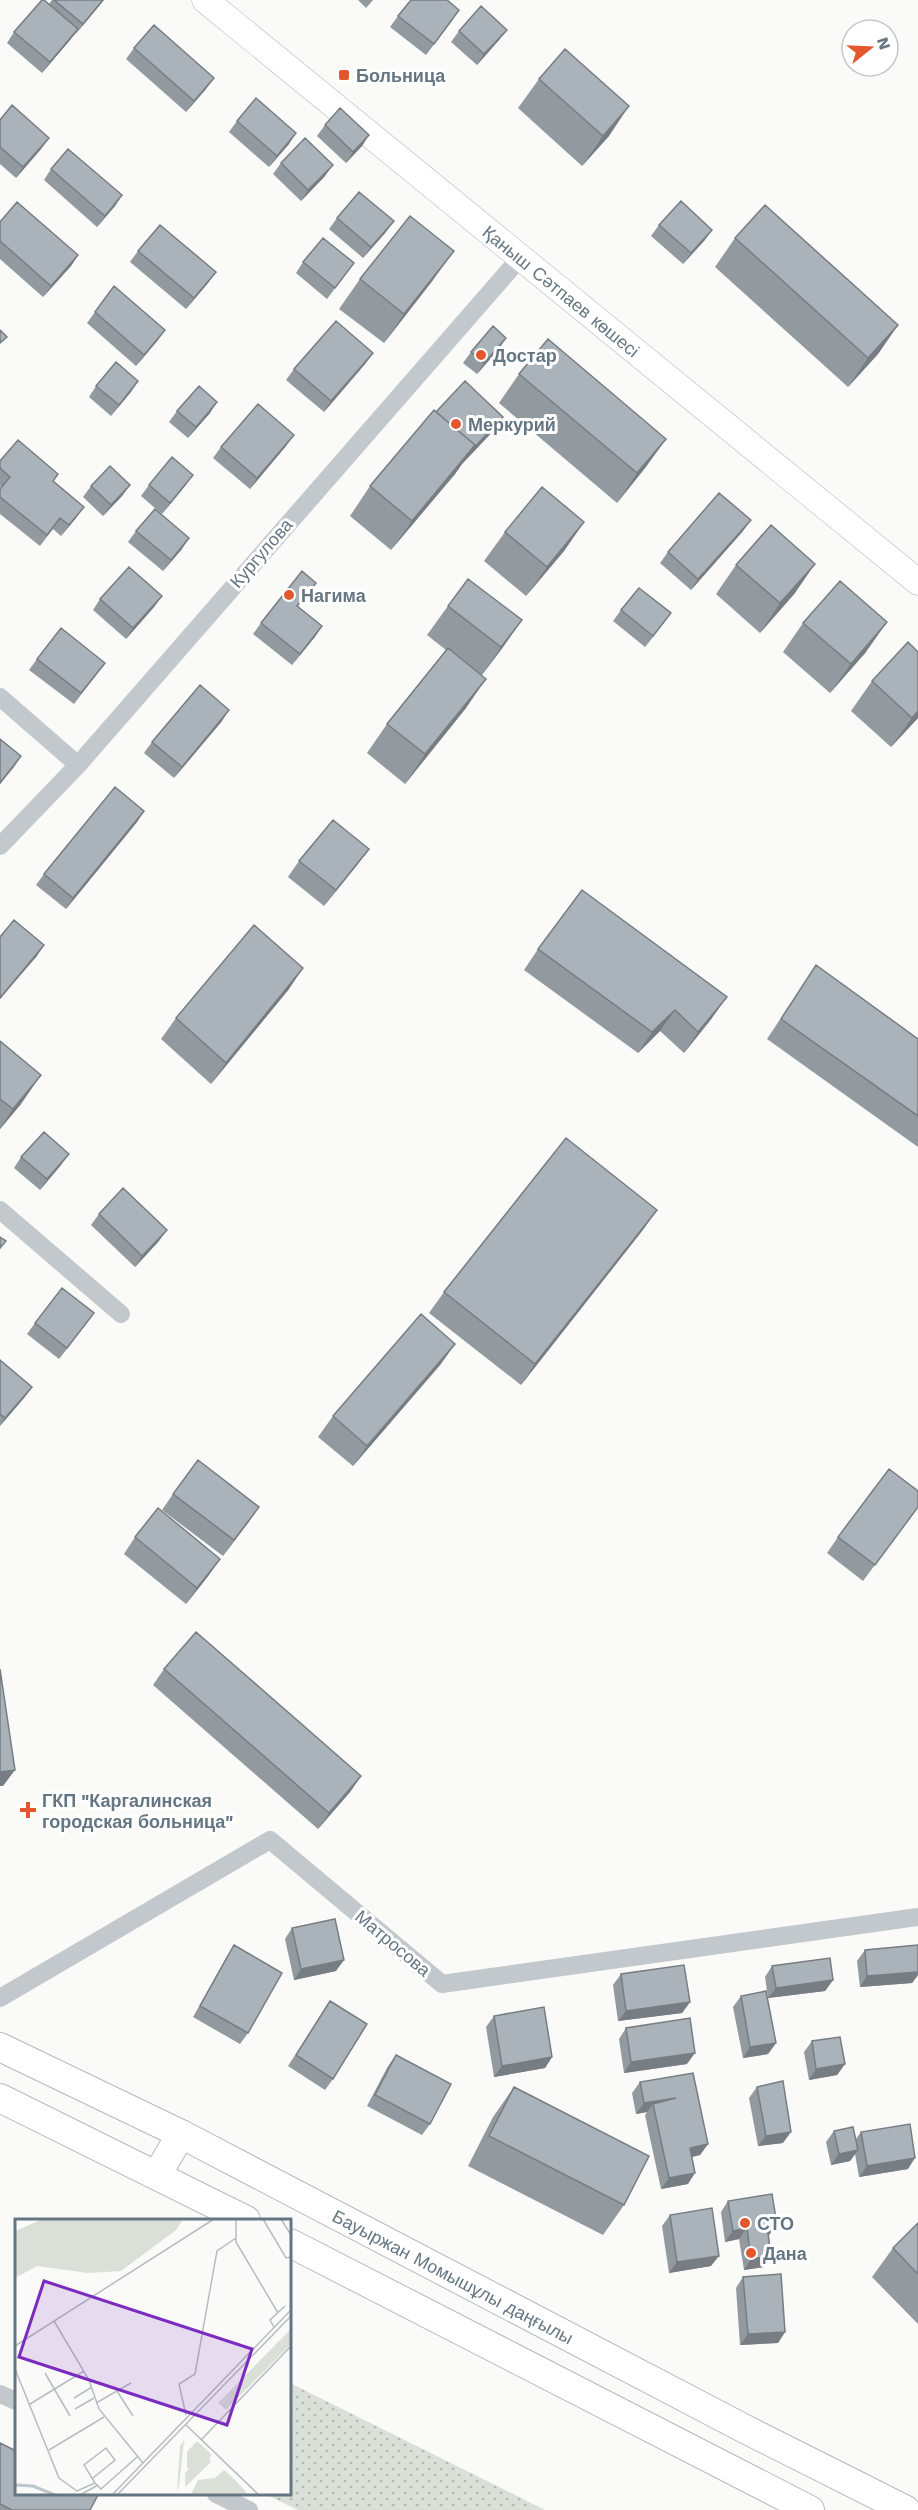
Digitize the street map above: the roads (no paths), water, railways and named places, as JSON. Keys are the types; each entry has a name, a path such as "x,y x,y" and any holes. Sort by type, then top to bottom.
{"main road":[{"name":"Бауыржан Момышұлы даңғылы","path":"0,2047 181,2134 745,2429 906,2510"},
{"path":"0,2098 244,2219"},
{"path":"157,2175 181,2134"},
{"path":"291,2244 810,2510"}],"street":[{"name":"Қаныш Сәтпаев көшесі","path":"205,0 918,582"},
{"name":"Кургулова","path":"0,846 78,765 520,258"},
{"path":"0,697 78,765"},
{"path":"0,1210 121,1314"},
{"name":"Матросова","path":"0,1998 270,1840 441,1984 918,1917"},
{"path":"0,2394 15,2401"},
{"path":"220,2495 249,2510"}],"place":[{"name":"Больница","path":"344,75"},
{"name":"Достар","path":"481,355"},
{"name":"Меркурий","path":"456,424"},
{"name":"Нагима","path":"289,595"},
{"name":"ГКП \"Каргалинская городская больница\"","path":"28,1810"},
{"name":"СТО","path":"745,2223"},
{"name":"Дана","path":"751,2253"}]}
